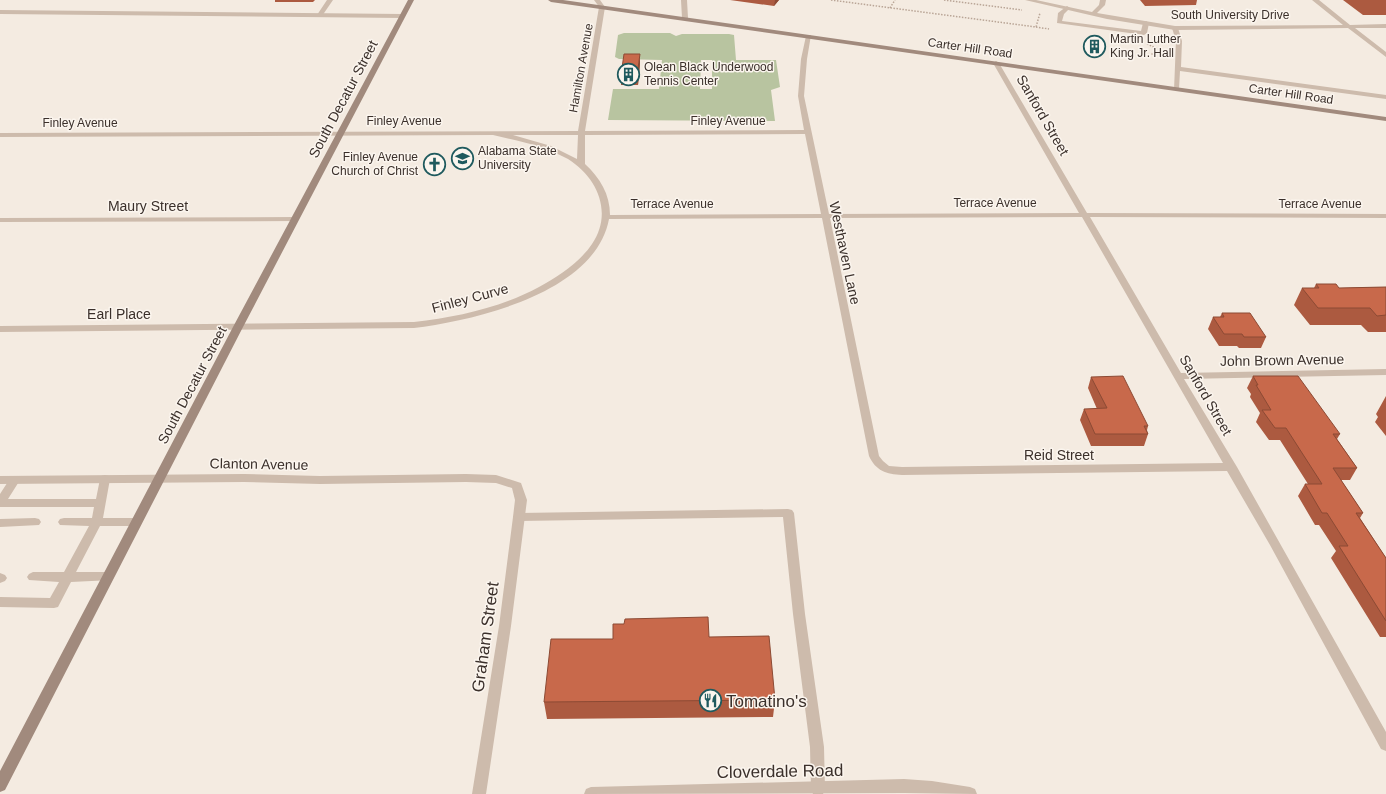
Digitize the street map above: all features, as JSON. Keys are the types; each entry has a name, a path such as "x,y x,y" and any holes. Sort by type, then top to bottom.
{"main road":[{"name":"South Decatur Street","path":"0,785 295,218 411,0"},
{"name":"Carter Hill Road","path":"551,0 1386,119"}],"street":[{"path":"320,15 330,0"},
{"path":"597,0 602,7"},
{"path":"684,0 685,18"},
{"name":"South University Drive","path":"1028,0 1093,14 1175,28 1386,26"},
{"path":"1093,14 1102,5 1103,0"},
{"path":"1315,0 1386,55"},
{"name":"Hamilton Avenue","path":"581,165 582,132 602,7"},
{"path":"1067,8 1061,13 1059,22 1144,33 1146,23"},
{"path":"0,12 402,16"},
{"path":"1175,28 1179,41 1176,89"},
{"name":"Westhaven Lane","path":"809,36 804,59 801,96 824,216 874,456 878,465 886,470"},
{"name":"Sanford Street","path":"996,63 1232,467 1386,745"},
{"path":"1178,69 1386,97"},
{"name":"Finley Curve","path":"238,327 414,325 454,319 499,307 542,289 578,264 597,242 604,227 606,204 603,190 593,175 581,165 551,148 529,141 488,132"},
{"name":"Finley Avenue","path":"0,134 808,132"},
{"name":"Terrace Avenue","path":"605,217 1085,215 1386,216"},
{"name":"Maury Street","path":"0,220 295,218"},
{"name":"Earl Place","path":"0,329 238,327"},
{"name":"John Brown Avenue","path":"1179,376 1386,372"},
{"name":"Reid Street","path":"886,470 918,471 1232,467"},
{"name":"Clanton Avenue","path":"0,480 244,478 320,480 466,478 496,479 517,486"},
{"path":"0,602 54,603 97,522 104,479"},
{"path":"15,480 0,503 101,503"},
{"name":"Graham Street","path":"479,794 504,632 519,517 521,500 517,486"},
{"path":"519,517 788,513 799,614 817,747 818,789"},
{"path":"0,523 34,522"},
{"path":"64,522 136,522"},
{"path":"33,578 108,577"},
{"name":"Cloverdale Road","path":"591,794 904,786 932,788 970,794"}],"path":[{"path":"831,0 1036,28 1041,9"},
{"path":"890,8 895,0"},
{"path":"944,0 1026,10"}],"green space":[{"path":"624,33 670,33 676,36 682,34 734,35 736,60 776,60 780,87 771,90 775,121 608,120 613,89 659,89 662,60 619,59 615,57 618,35","holes":["701,60 712,60 712,89 700,89"]}],"building":[{"path":"624,54 640,54 637,75 621,75"},
{"path":"1316,284 1336,284 1339,288 1386,287 1386,315 1377,316 1370,308 1318,308 1302,288 1319,288"},
{"path":"1222,313 1250,313 1266,337 1244,337 1242,334 1224,334 1213,317 1224,317"},
{"path":"1123,376 1148,426 1144,426 1148,434 1095,434 1084,409 1107,408 1091,377"},
{"path":"1253,376 1298,376 1340,434 1333,434 1357,468 1333,468 1363,513 1356,513 1386,558 1386,621 1339,546 1348,546 1327,513 1322,513 1305,484 1322,484 1286,428 1275,428 1262,410 1271,410 1256,385 1258,385"},
{"path":"708,617 709,637 769,636 775,700 544,702 551,639 613,639 613,624 624,624 625,619"}],"place":[{"name":"Martin Luther King Jr. Hall","path":"1095,46"},
{"name":"Olean Black Underwood Tennis Center","path":"629,74"},
{"name":"Alabama State University","path":"463,158"},
{"name":"Finley Avenue Church of Christ","path":"434,164"},
{"name":"Tomatino's","path":"710,701"}]}
